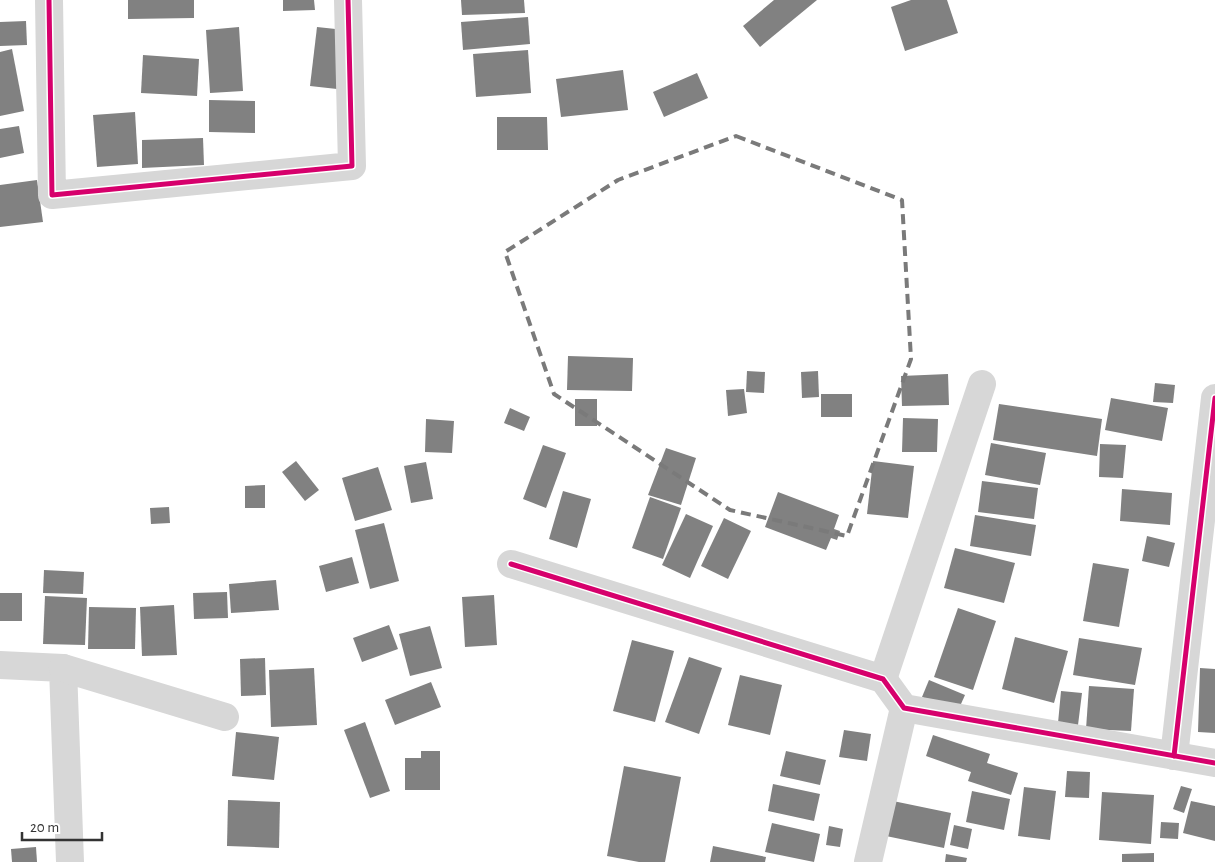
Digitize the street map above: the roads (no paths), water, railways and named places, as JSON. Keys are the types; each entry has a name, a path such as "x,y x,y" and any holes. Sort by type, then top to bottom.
{"street":[{"path":"49,0 52,195 352,166 348,0"},
{"path":"883,679 982,384"},
{"path":"1174,756 1215,398"},
{"path":"511,564 883,679 904,708 1215,763"},
{"path":"0,666 63,668 225,717"},
{"path":"63,668 70,862"},
{"path":"868,862 904,708"}]}
